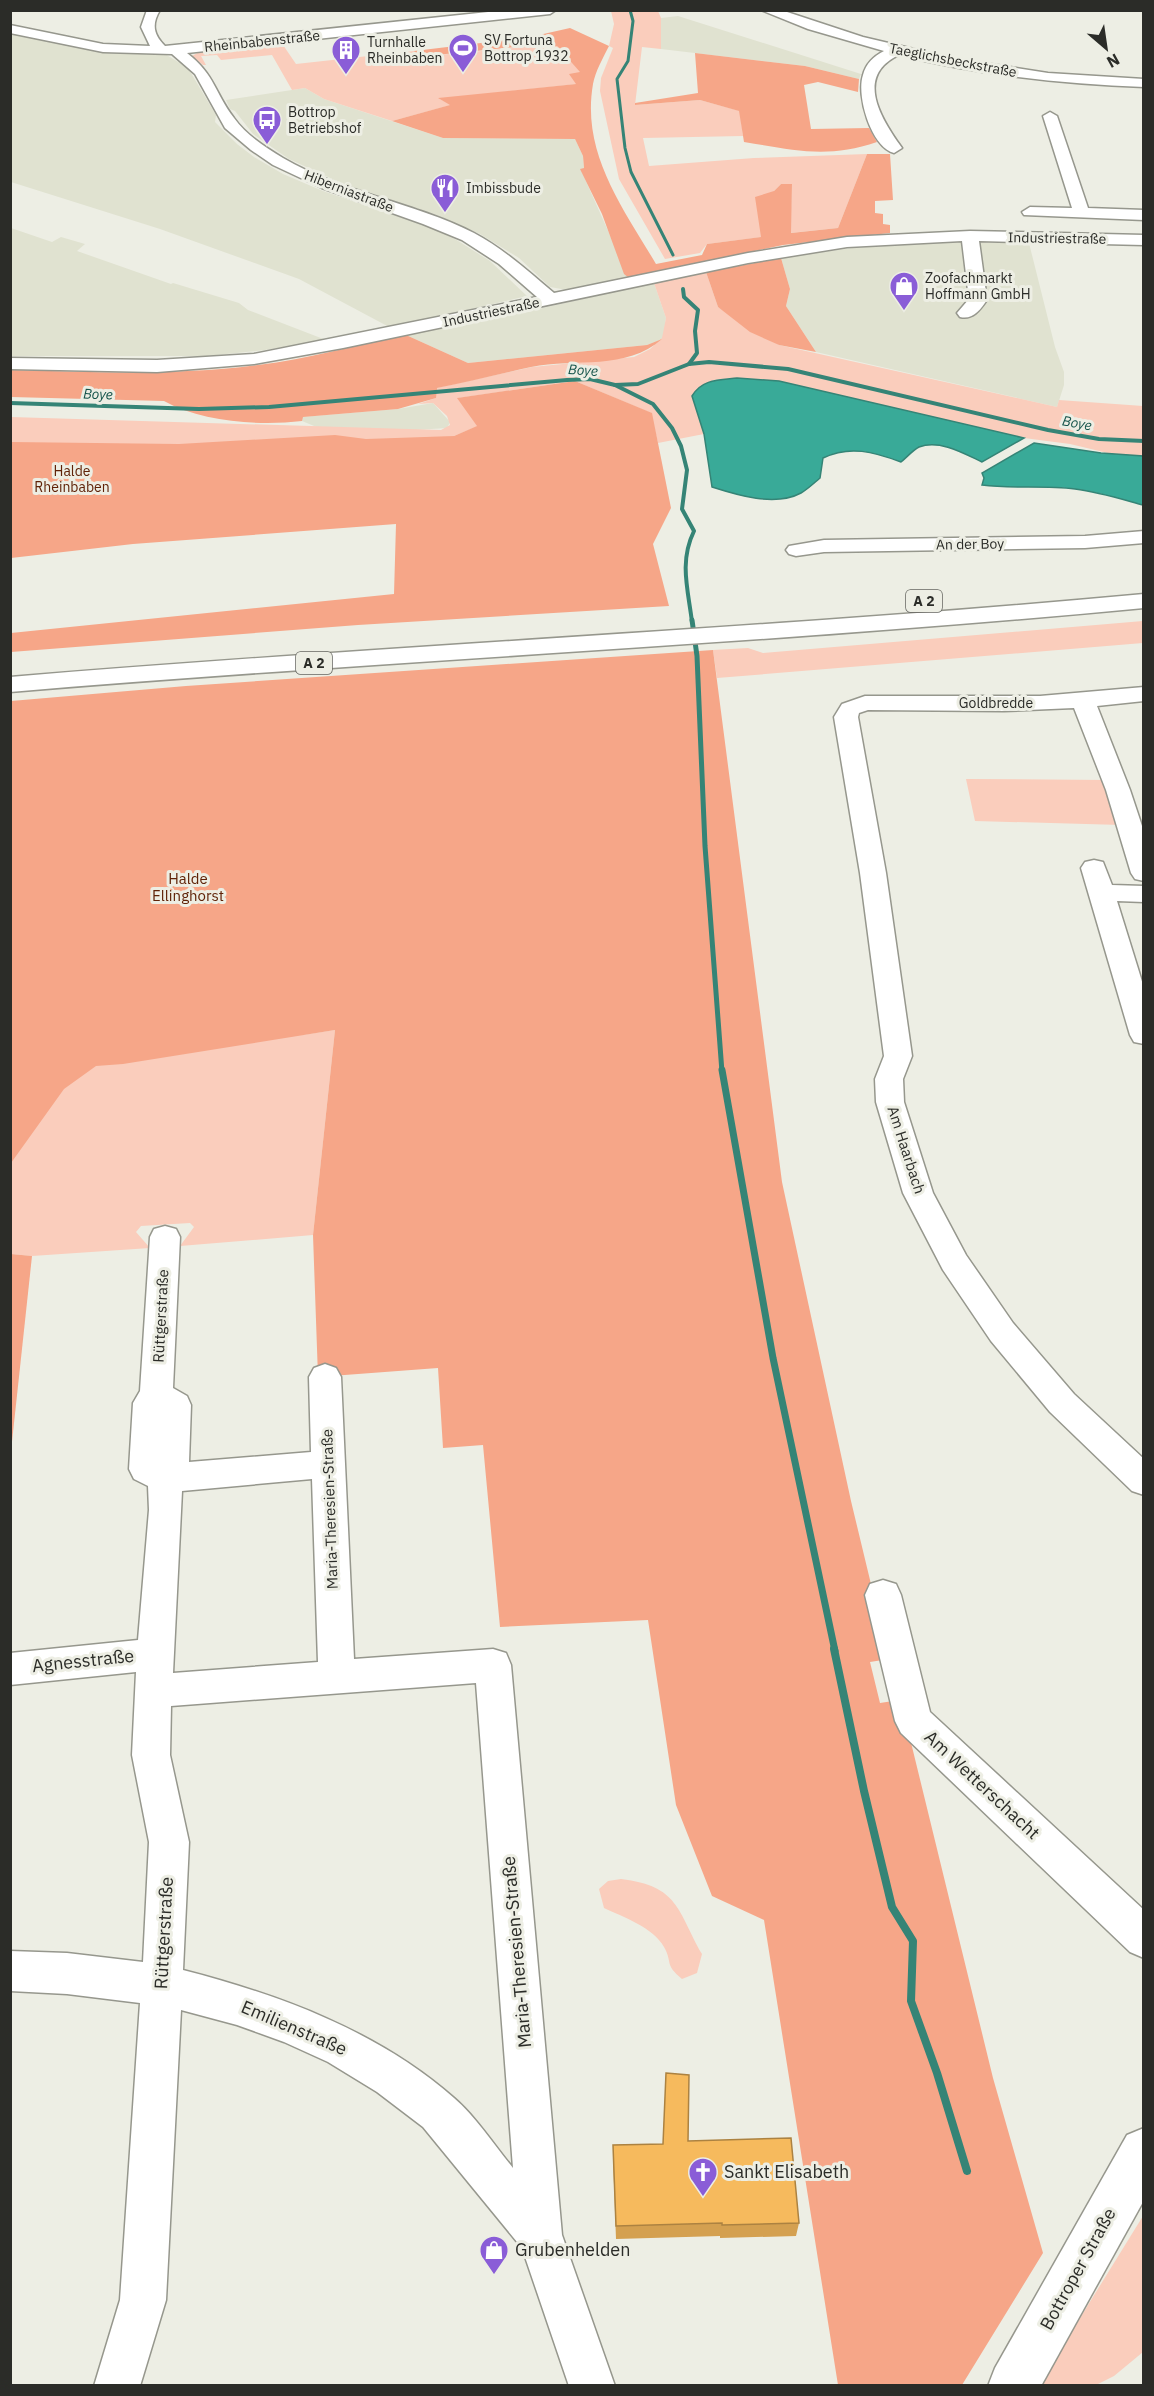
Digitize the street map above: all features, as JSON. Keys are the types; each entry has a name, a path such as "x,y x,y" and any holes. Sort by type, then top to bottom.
{"main road":[{"name":"A 2","path":"707,627 944,599 1143,581"},
{"name":"A 2","path":"10,664 707,627 969,618 1143,601"},
{"name":"A 2","path":"10,685 615,633"},
{"name":"Bottroper Straße","path":"1013,2385 1143,2152"}],"street":[{"path":"120,50 134,33 147,30 148,18 154,10"},
{"path":"395,10 407,26"},
{"name":"Rheinbabenstraße","path":"10,29 82,45 120,50 169,50 550,10"},
{"name":"Taeglichsbeckstraße","path":"767,10 896,51 1013,73 1143,83"},
{"name":"Hiberniastraße","path":"147,30 153,42 169,50 201,73 224,115 236,130 256,148 275,160 323,183 470,237 498,255 550,299"},
{"path":"894,148 885,139 870,108 869,79 876,62 896,51"},
{"path":"1050,116 1081,210 1085,213"},
{"path":"1030,212 1143,215"},
{"path":"966,314 978,300 970,236"},
{"name":"Industriestraße","path":"10,363 183,365 246,360 343,343 800,249 889,239 970,236 1143,240"},
{"name":"An der Boy","path":"796,550 824,546 1085,542 1143,537"},
{"name":"Goldbredde","path":"850,709 865,703 1020,703 1143,694"},
{"path":"1083,700 1118,790 1143,873"},
{"name":"Am Haarbach","path":"850,709 846,717 873,873 898,1056 889,1079 890,1102 918,1193 954,1262 1002,1332 1062,1403 1143,1481"},
{"path":"1094,868 1143,1035"},
{"path":"1103,895 1109,893 1143,894"},
{"name":"Rüttgerstraße","path":"117,2385 143,2300 169,1842 151,1755 166,1510 165,1478 172,1470 175,1405 156,1394 165,1237"},
{"name":"Maria-Theresien-Straße","path":"325,1377 337,1678"},
{"path":"165,1478 328,1464"},
{"name":"Am Wetterschacht","path":"883,1595 914,1721 1143,1938"},
{"name":"Maria-Theresien-Straße","path":"155,1673 337,1678 493,1665 540,2235 592,2385"},
{"name":"Agnesstraße","path":"10,1669 155,1673"},
{"name":"Emilienstraße","path":"10,1971 68,1972 162,1985 247,2007 335,2042 388,2073 440,2114 540,2235"}],"shaded area":[{"path":"678,16 861,74 859,79 805,66 661,49 661,18"},
{"path":"11,32 111,53 165,54 188,68 216,115 215,122 254,157 283,174 323,191 429,227 455,239 490,261 527,296 391,328 299,279 160,229 11,182"},
{"path":"305,88 324,99 443,138 575,139 583,156 584,169 581,170 629,278 567,290 550,287 519,258 480,234 434,214 343,184 289,159 253,134 235,111 230,109 226,100"},
{"path":"11,228 52,242 61,237 85,244 77,251 171,284 239,303 248,310 326,340 207,356 11,356"},
{"path":"948,242 1029,243 1055,347 1064,372 1064,385 1057,407 816,352 786,306 790,289 781,258 852,248"},
{"path":"654,283 666,318 663,339 647,345 468,363 406,335 502,317"},
{"path":"433,403 450,422 447,428 336,435 302,421 302,417 398,409"}],"green space":[{"path":"611,11 658,11 661,18 661,49 642,47 635,105 700,100 740,111 743,136 643,138 649,166 754,158 867,154 838,228 790,233 792,184 781,184 774,191 762,237 707,244 700,253 665,259 619,179 600,91 601,78 613,48 609,46 614,24"},
{"path":"570,28 609,46 593,84 591,109 593,133 599,157 618,201 656,264 702,255 707,244 761,237 755,197 774,191 781,184 792,184 791,233 838,228 867,154 890,154 893,200 875,201 875,213 883,214 883,224 890,225 890,233 783,245 629,278 624,274 602,214 580,169 584,168 583,156 575,139 443,138 392,121 450,105 438,98 576,84 569,74 580,72 557,46 515,47 426,56 418,56 414,51 530,37"},
{"path":"281,42 296,64 414,51 418,56 426,56 548,45 557,46 581,72 577,84 440,99 451,105 392,121 324,99 305,88 292,90 272,55 221,60 217,55 201,56 206,65 192,56 201,51"},
{"path":"695,53 805,66 859,79 858,92 818,82 804,85 811,129 869,128 877,142 826,152 779,148 744,142 739,111 700,100 635,105 635,103 698,93"},
{"path":"781,258 790,289 786,306 816,352 779,345 750,332 718,307 706,272"},
{"name":"Halde Rheinbaben","path":"706,272 718,307 779,345 1057,407 1059,400 1143,406 1143,456 1116,455 1070,444 1024,438 779,381 737,378 713,380 692,397 704,434 658,443 651,413 575,381 458,398 478,426 454,436 11,551 11,417 441,430 450,425 447,416 433,403 418,404 436,398 436,388 532,367 634,357 650,349 662,338 666,318 654,283"},
{"path":"406,335 468,363 647,345 662,339 633,356 617,360 531,367 437,388 436,398 398,409 303,417 302,421 268,423 231,421 196,414 164,401 11,397 11,370 196,371 295,359"},
{"name":"Halde Rheinbaben","path":"575,381 652,413 671,508 653,544 669,606 358,625 11,652 11,633 394,594 396,524 133,544 11,558 11,442 179,444 335,435 366,439 454,436 477,426 457,398"},
{"path":"1143,621 1143,643 717,678 713,650 748,648 763,653"},
{"name":"Halde Ellinghorst","path":"713,650 782,1182 851,1501 889,1659 870,1662 880,1703 893,1701 905,1718 993,2078 1043,2253 962,2385 838,2385 764,1920 712,1896 676,1805 648,1620 500,1627 483,1445 443,1448 438,1368 318,1377 313,1235 335,1030 123,1064 96,1066 64,1089 11,1163 11,701 186,686"},
{"path":"10,720 302,1035 335,1030 313,1235 180,1246 194,1227 190,1223 141,1226 136,1232 150,1248 32,1256 11,1254"},
{"path":"966,779 1107,780 1121,825 975,821"},
{"path":"10,1254 32,1256 11,1451"},
{"path":"621,1879 655,1887 674,1903 702,1954 697,1973 682,1979 671,1967 667,1952 653,1934 637,1923 604,1908 599,1889 608,1881"},
{"path":"1143,2216 1143,2352 1114,2376 1096,2385 1038,2386"}],"water":[{"path":"737,378 779,381 1024,438 982,462 952,448 935,445 919,447 901,462 862,451 833,454 823,458 820,478 801,493 780,499 744,496 712,487 704,434 692,396 706,383"},
{"path":"1034,443 1101,453 1143,456 1143,505 1075,489 982,485 984,478 982,473"}],"building":[{"name":"Sankt Elisabeth","path":"666,2073 689,2075 688,2141 791,2138 799,2223 616,2226 613,2145 663,2144"}],"waterway":[{"path":"630,10 633,21 628,61 617,79 625,148 631,172 673,255"},
{"path":"683,289 684,297 698,310 695,331 697,353 689,364"},
{"name":"Boye","path":"689,364 709,362 788,369 1048,430 1099,439 1144,441"},
{"name":"Boye","path":"615,385 638,384 689,364"},
{"name":"Boye","path":"10,403 199,409 269,407 567,380 590,379 615,385"},
{"path":"615,385 653,404 672,428 681,446 687,470 682,509 694,531 689,542 686,565 692,622"},
{"path":"692,620 697,656 705,846 722,1072"},
{"path":"722,1070 773,1358 835,1651"},
{"path":"834,1649 864,1791 892,1907 913,1941 911,2001 937,2073 967,2171"}],"place":[{"name":"SV Fortuna Bottrop 1932","path":"463,74"},
{"name":"Turnhalle Rheinbaben","path":"346,76"},
{"name":"Bottrop Betriebshof","path":"267,146"},
{"name":"Imbissbude","path":"445,214"},
{"name":"Zoofachmarkt Hoffmann GmbH","path":"904,312"},
{"name":"Sankt Elisabeth","path":"703,2198"},
{"name":"Grubenhelden","path":"494,2276"}]}
